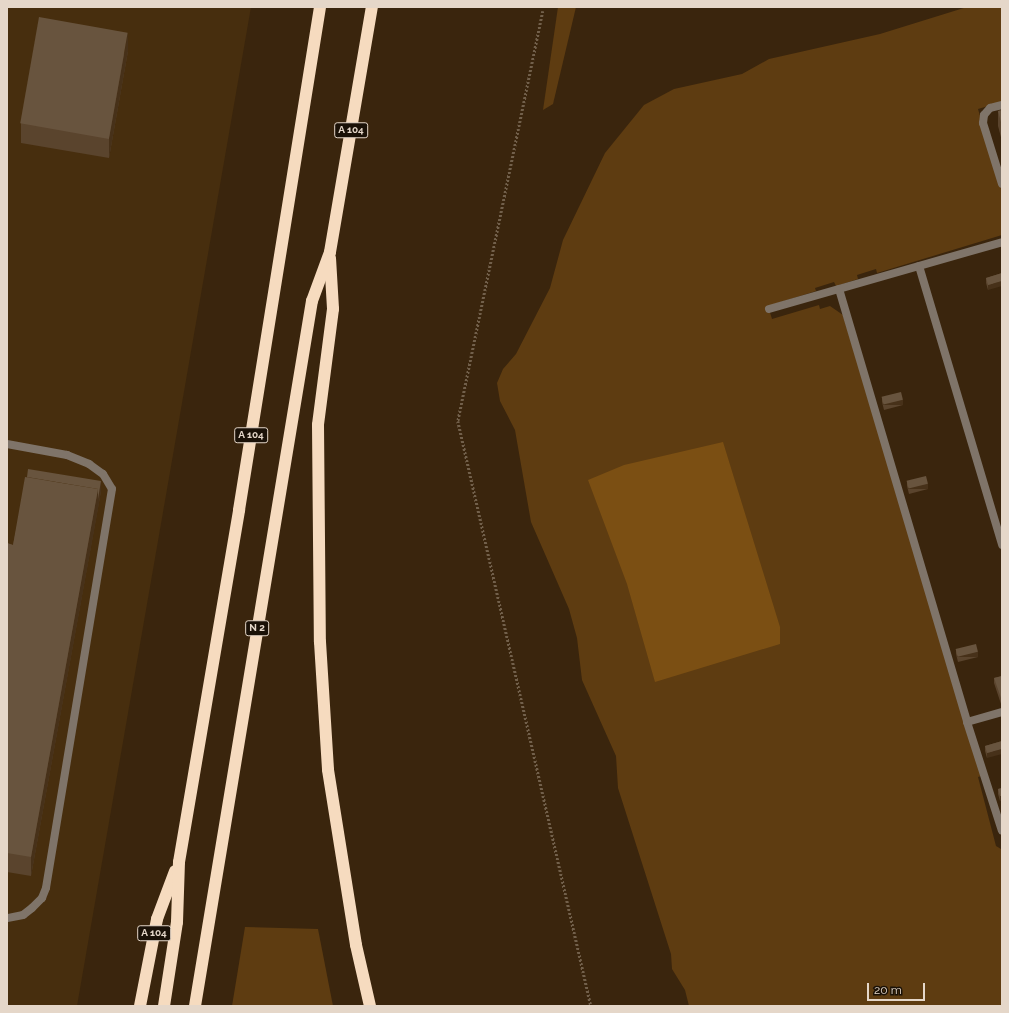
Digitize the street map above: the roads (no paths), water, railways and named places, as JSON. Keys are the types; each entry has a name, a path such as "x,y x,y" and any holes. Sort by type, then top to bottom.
{"highway":[{"name":"A 104","path":"140,1006 157,919 179,862 239,510 320,7"},
{"name":"A 104","path":"370,1006 356,945 328,770 320,642 318,425 333,309 330,252 372,7"},
{"name":"N 2","path":"195,1006 312,301 330,252"},
{"path":"164,1006 177,922 179,862"}],"lane":[{"path":"1002,105 990,108 984,115 983,123 1002,184"},
{"path":"769,309 1002,242"},
{"path":"919,266 1002,545"},
{"path":"839,289 966,722 1002,831"},
{"path":"7,444 67,455 84,462 102,474 112,488 46,888 42,898 32,908 23,914 7,918"},
{"path":"966,722 1002,712"}]}
